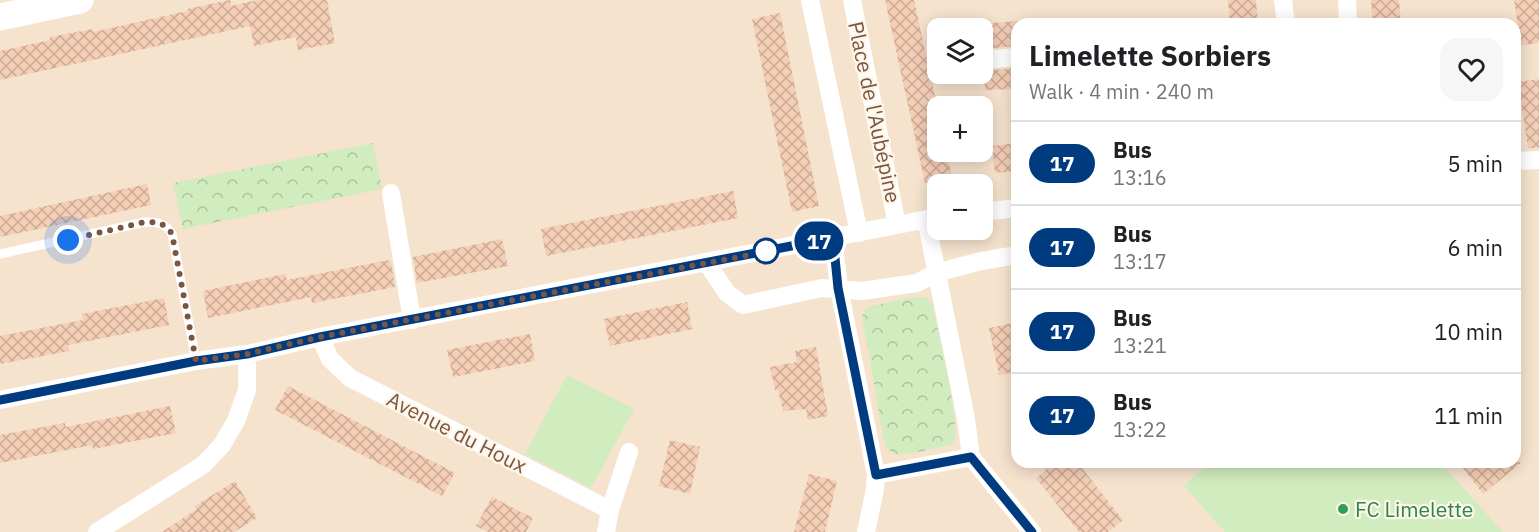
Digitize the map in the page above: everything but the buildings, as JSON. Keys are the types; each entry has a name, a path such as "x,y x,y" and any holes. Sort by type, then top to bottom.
{"street":[{"path":"0,17 80,0"},
{"name":"Place de l'Aubépine","path":"810,0 859,233"},
{"name":"Place de l'Aubépine","path":"852,0 897,225"},
{"path":"1283,0 1285,18"},
{"path":"1347,0 1348,18"},
{"path":"993,59 1011,58"},
{"path":"1521,161 1539,160"},
{"path":"391,193 412,320"},
{"path":"993,211 1011,209"},
{"path":"0,400 196,361 247,354 320,337 927,219"},
{"path":"833,238 838,288 876,475 866,532"},
{"path":"934,240 936,273 942,292 971,457 1032,532"},
{"path":"707,263 727,293 743,305 822,288 862,291 917,284 936,273 1011,256"},
{"name":"Avenue du Houx","path":"320,337 330,359 350,378 610,510"},
{"path":"97,532 203,465 222,445 236,421 247,390 247,354"},
{"path":"606,532 610,510 629,452"},
{"path":"876,475 971,457"}],"lane":[{"path":"0,254 145,222 158,222 167,227 172,234 196,361"}],"shaded area":[{"path":"0,0 1539,0 1539,532 0,532"}],"green space":[{"path":"373,143 382,189 183,229 173,183"},
{"path":"925,297 932,303 952,399 955,434 953,444 894,454 886,447 884,440 862,316 871,306"},
{"path":"567,375 634,409 591,488 525,454"},
{"name":"FC Limelette","path":"1204,468 1445,468 1503,532 1225,532 1184,486"}],"bus line":[{"name":"17","path":"0,400 196,361 247,354 320,337 833,238 838,288 876,475 971,457 1032,532"}],"place":[{"name":"FC Limelette","path":"1343,509"}],"route":[{"path":"68,240 145,222 158,222 167,227 172,234 196,361 247,354 320,337 770,251 766,251"}]}
